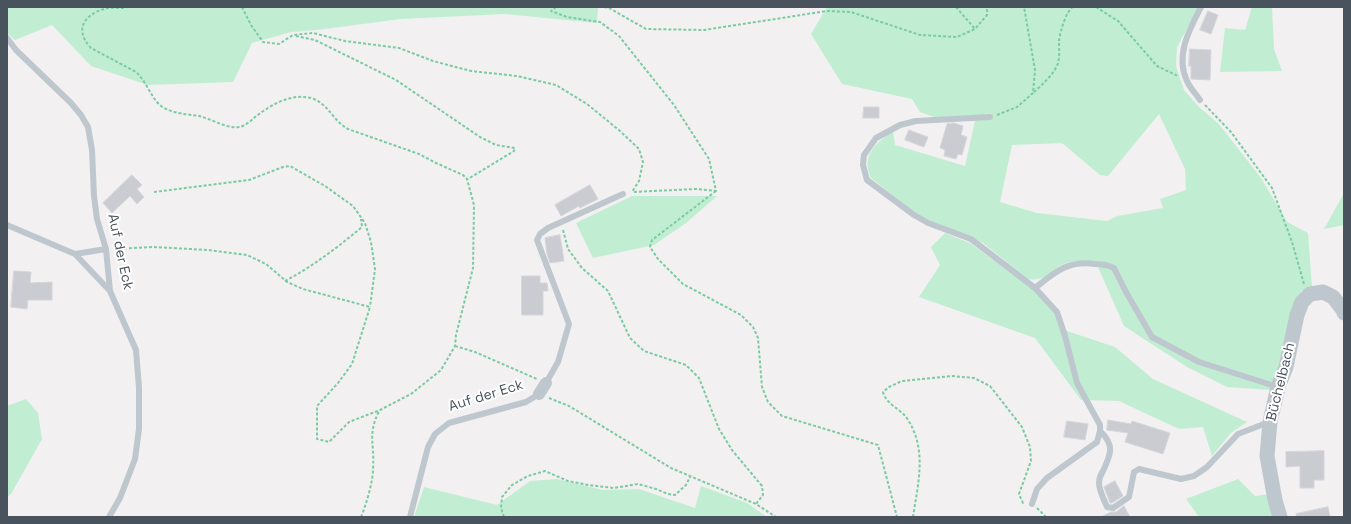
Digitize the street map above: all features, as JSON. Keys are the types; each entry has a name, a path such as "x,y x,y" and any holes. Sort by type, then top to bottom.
{"street":[{"path":"1307,296 1310,294 1323,292 1333,298 1344,313"},
{"name":"Büchelbach","path":"1280,517 1275,500 1267,456 1270,422 1278,387 1286,367 1296,315 1302,302 1307,296"},
{"name":"Auf der Eck","path":"539,394 546,383"}],"lane":[{"path":"1200,100 1187,81 1182,64 1184,45 1201,7"},
{"name":"Auf der Eck","path":"7,38 16,50 71,103 81,115 88,127 92,150 94,196 97,219 106,249 110,291 136,350 139,395 139,430 135,459 120,498 109,517"},
{"path":"990,117 916,120 900,125 876,138 864,155 863,166 867,180 914,215 928,223 971,239 1035,288 1058,312 1077,382 1100,425 1100,431 1097,442 1048,478 1037,489 1032,504"},
{"name":"Auf der Eck","path":"546,383 558,362 569,324 537,240 540,234 548,228 622,194"},
{"path":"7,225 75,254 110,291"},
{"path":"75,254 106,249"},
{"path":"1035,288 1058,270 1066,266 1084,262 1108,265 1114,268 1152,337 1199,362 1278,387"},
{"name":"Auf der Eck","path":"410,517 428,447 435,434 449,423 526,402 539,394"},
{"path":"1100,431 1107,437 1111,448 1109,458 1100,477 1099,484 1107,507 1113,508 1129,497 1134,472 1139,469 1181,479 1194,476 1207,467 1238,434 1270,422"}],"path":[{"path":"127,7 108,8 93,14 82,26 82,33 85,42 91,48 136,72 142,77 160,105 169,111 179,114 200,116 231,127 238,127 245,125 273,104 291,98 310,98 320,102 342,126 419,154 463,175 467,179 474,205 473,268 456,335 455,346 441,370 411,394 380,410 349,422 329,442 317,439 316,406 352,364 370,307 375,269 371,242 365,223 353,206 325,186 290,166 249,180 154,192"},
{"path":"242,7 263,42 279,44 293,35 313,33 345,41 399,48 433,61 471,71 517,76 556,85 587,104 620,130 639,148 643,162 639,181 632,192"},
{"path":"555,7 552,11 567,17 600,22 619,36 674,105 709,159 716,191"},
{"path":"604,7 609,8 646,29 704,30 827,11 851,12 920,35 957,37 975,29 987,15 987,7"},
{"path":"956,7 975,29"},
{"path":"1024,7 1035,70 1033,93"},
{"path":"990,117 1017,107 1048,78 1058,63 1059,38 1067,14 1073,7"},
{"path":"1096,7 1118,21 1158,66 1187,81"},
{"path":"293,35 314,40 396,80 480,137 496,145 515,148 514,151 467,179"},
{"path":"1200,100 1231,132 1272,188 1292,242 1307,296"},
{"path":"622,194 632,192 696,189 716,191"},
{"path":"716,191 652,240 650,247 658,259 683,284 741,315 753,327 758,338 762,386 768,402 782,416 878,445 897,517"},
{"path":"285,281 314,263 350,237 362,227 361,218"},
{"path":"562,222 568,249 582,268 608,291 630,338 644,351 686,365 700,378 719,429 732,450 762,486 764,495 756,504"},
{"path":"106,249 154,247 208,250 247,255 266,264 285,281 303,289 370,307"},
{"path":"455,346 475,352 546,383"},
{"path":"913,517 920,464 919,443 912,427 904,416 885,398 884,392 889,387 902,381 952,376 974,378 990,386 1022,427 1030,447 1031,461 1019,494 1023,503 1032,504 1046,517"},
{"path":"539,394 569,406 671,468 756,504 776,517"},
{"path":"361,517 365,509 373,470 371,433 374,421 380,410"},
{"path":"504,517 501,508 502,497 512,485 528,476 545,471 568,481 588,485 614,488 638,484 675,495 686,485 690,476"}],"green space":[{"path":"7,7 598,7 597,23 505,14 401,19 291,32 252,43 233,82 148,85 91,66 52,25 15,40 7,33"},
{"path":"827,7 1199,7 1177,47 1176,66 1184,90 1199,107 1219,124 1261,178 1287,222 1308,233 1312,287 1301,291 1288,331 1272,390 1227,387 1187,367 1124,326 1098,267 1098,262 1079,261 1067,263 1061,265 1045,277 1028,279 983,243 970,236 933,223 915,213 871,178 868,170 868,163 869,156 875,146 893,131 895,145 965,166 975,121 934,117 920,112 912,99 842,84 811,34","holes":["1159,114 1185,169 1186,190 1160,199 1163,208 1117,216 1107,221 1037,213 1000,202 1012,145 1062,143 1100,175 1108,176"]},
{"path":"1252,7 1272,7 1274,49 1282,71 1220,72 1225,28 1245,30"},
{"path":"1344,193 1344,225 1324,229"},
{"path":"632,196 717,196 686,223 654,245 593,258 576,223"},
{"path":"945,233 970,243 1034,290 1052,308 1067,331 1115,347 1153,379 1247,422 1231,433 1212,456 1203,427 1179,429 1119,401 1081,400 1035,338 919,297 940,265 931,247"},
{"path":"26,399 38,413 42,439 11,494 7,497 7,406"},
{"path":"557,479 603,490 639,489 695,508 701,486 747,503 767,517 414,517 424,487 497,505 530,481"},
{"path":"1238,479 1255,496 1269,494 1274,517 1199,517 1186,499"}],"building":[{"path":"1208,11 1218,15 1211,34 1200,30"},
{"path":"1190,49 1211,50 1210,80 1191,79 1191,66 1189,66"},
{"path":"864,107 879,107 879,118 863,118"},
{"path":"954,123 963,126 961,135 967,137 962,155 958,154 956,159 944,156 945,150 940,148 947,124"},
{"path":"909,130 928,137 924,147 905,140"},
{"path":"132,175 142,185 137,189 144,197 137,204 130,196 112,213 103,203"},
{"path":"590,185 598,199 580,208 579,206 561,216 555,205"},
{"path":"560,235 564,261 550,263 545,238"},
{"path":"14,271 31,272 30,283 52,282 52,300 28,300 27,309 11,307"},
{"path":"522,276 540,276 540,283 547,283 548,291 543,291 543,315 522,315"},
{"path":"1108,420 1131,424 1132,421 1170,433 1163,454 1125,442 1128,433 1107,430"},
{"path":"1067,421 1088,424 1085,440 1064,437"},
{"path":"1324,451 1324,480 1314,480 1314,488 1300,488 1300,466 1286,467 1286,452"},
{"path":"1115,481 1123,496 1110,503 1104,487"},
{"path":"1124,506 1130,517 1101,517 1111,512 1116,512"},
{"path":"1328,507 1330,517 1297,517 1296,514"}]}
